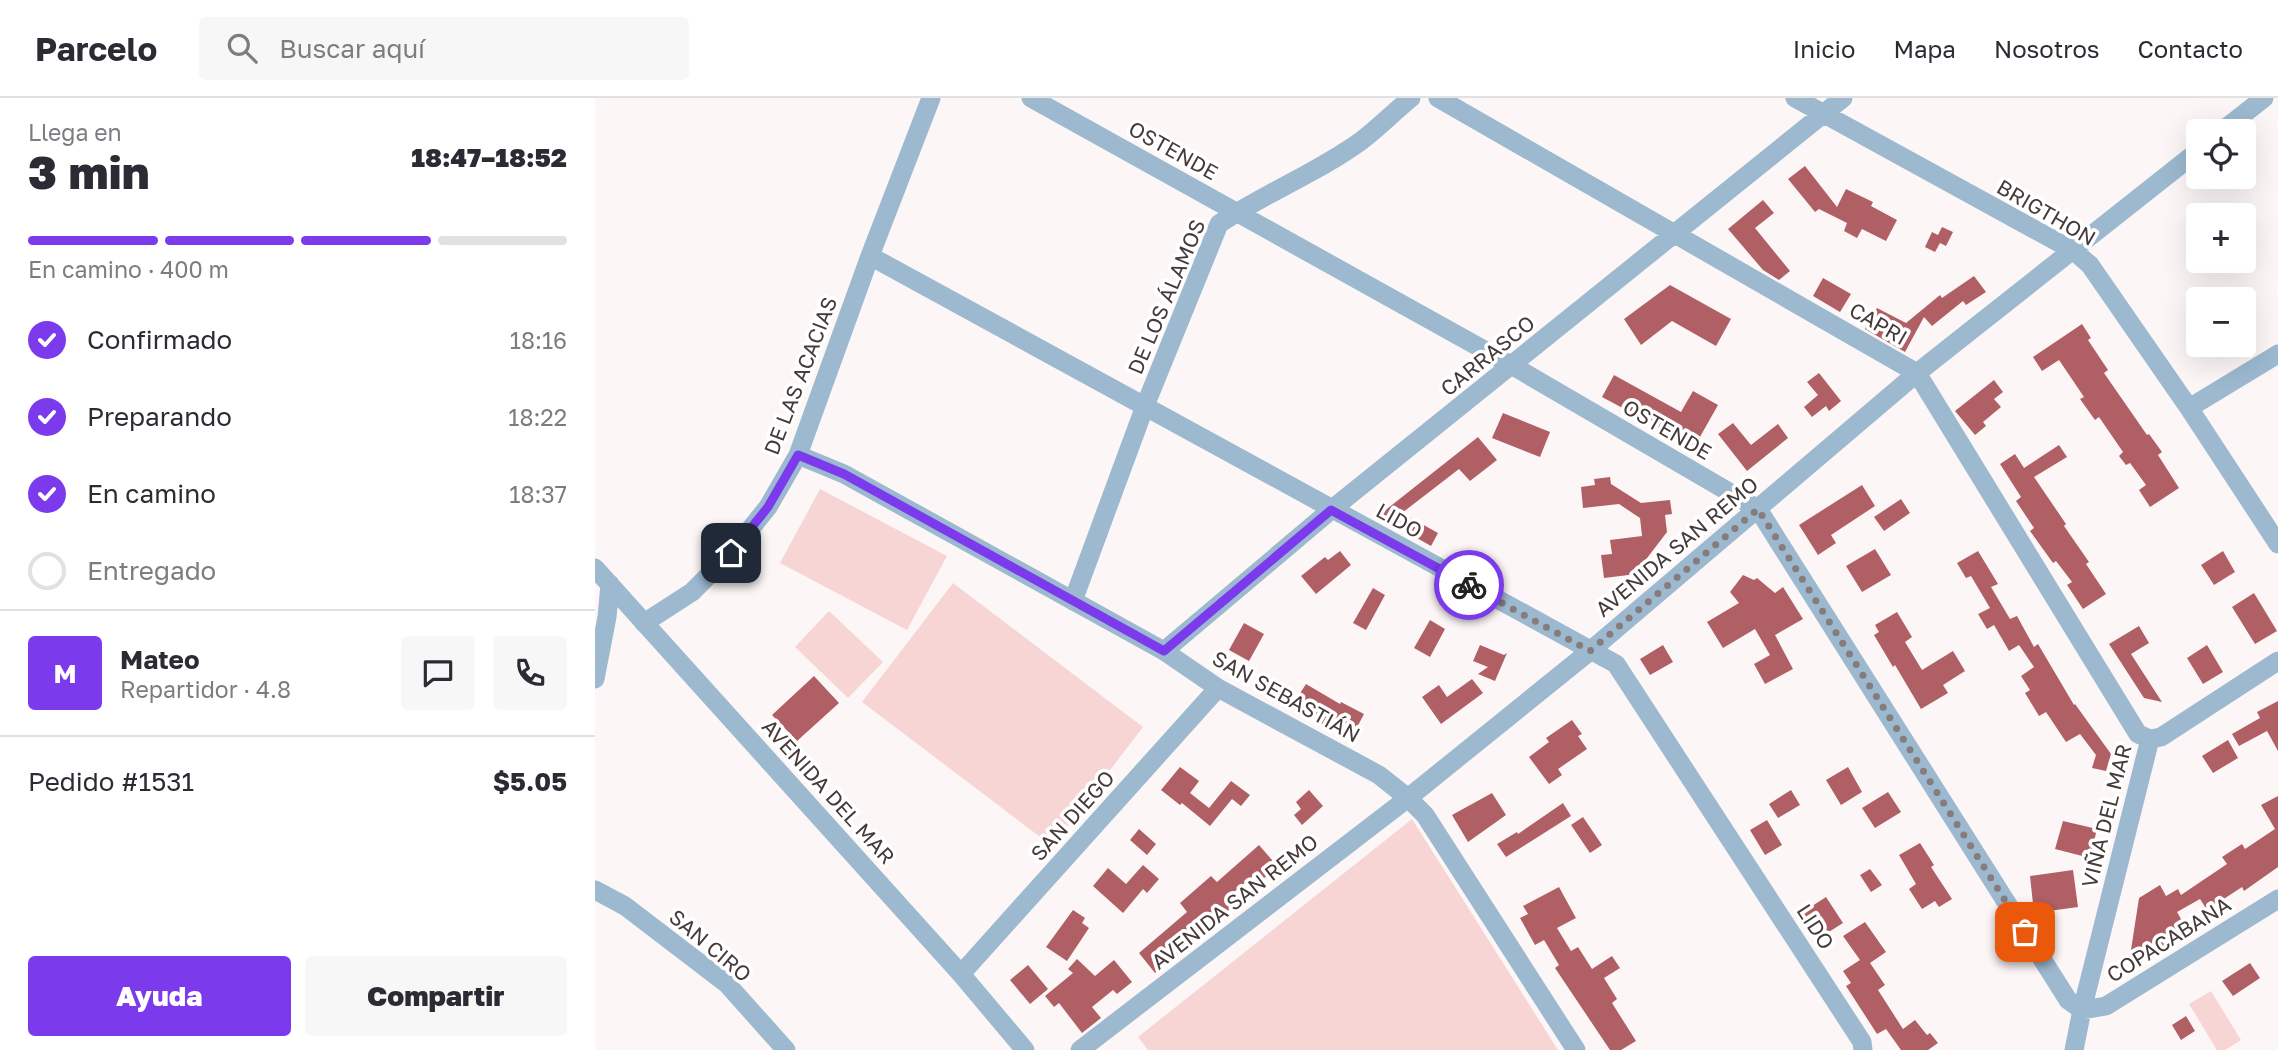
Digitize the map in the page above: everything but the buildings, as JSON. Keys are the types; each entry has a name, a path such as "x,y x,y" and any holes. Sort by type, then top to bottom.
{"street":[{"name":"DE LAS ACACIAS","path":"644,623 692,592 731,553 768,507 798,455 931,98"},
{"name":"OSTENDE","path":"1031,98 1513,366 1758,509 2068,1000 2081,1010"},
{"name":"DE LOS ÁLAMOS","path":"1073,601 1145,406 1219,224 1236,212 1294,183 1361,141 1411,98"},
{"name":"CAPRI","path":"1438,98 1917,373 2139,734 2150,739"},
{"name":"BRIGTHON","path":"1794,98 2074,251 2090,265 2189,408 2278,544"},
{"name":"CARRASCO","path":"1164,651 1331,510 1843,98"},
{"path":"2237,119 2263,98"},
{"name":"AVENIDA SAN REMO","path":"1080,1050 1408,798 1590,651 1917,373 2186,161"},
{"name":"LIDO","path":"870,256 1616,664 1862,1042 1863,1050"},
{"path":"2189,408 2278,354"},
{"name":"SAN SEBASTIÁN","path":"798,455 844,474 1164,651 1218,688 1379,775 1425,815 1576,1050"},
{"name":"AVENIDA DEL MAR","path":"595,568 961,974 1025,1050"},
{"path":"595,680 607,617 610,584"},
{"name":"VIÑA DEL MAR","path":"2074,1050 2081,1010 2150,739 2161,737 2278,661"},
{"name":"SAN DIEGO","path":"961,974 1218,688"},
{"name":"SAN CIRO","path":"595,890 625,906 727,984 786,1050"},
{"name":"COPACABANA","path":"2081,1010 2106,1006 2278,900"}],"shaded area":[{"path":"820,489 947,556 907,630 780,563"},
{"path":"953,583 1143,727 1052,846 862,702"},
{"path":"829,611 883,662 848,698 795,647"},
{"path":"1412,819 1558,1050 1148,1050 1138,1037"},
{"path":"2211,991 2241,1040 2225,1050 2217,1050 2189,1004"}],"way so far":[{"path":"1469,585 1590,651 1758,509 2025,932"}],"route":[{"path":"731,553 768,507 798,455 844,474 1164,651 1331,510 1469,585"}]}
